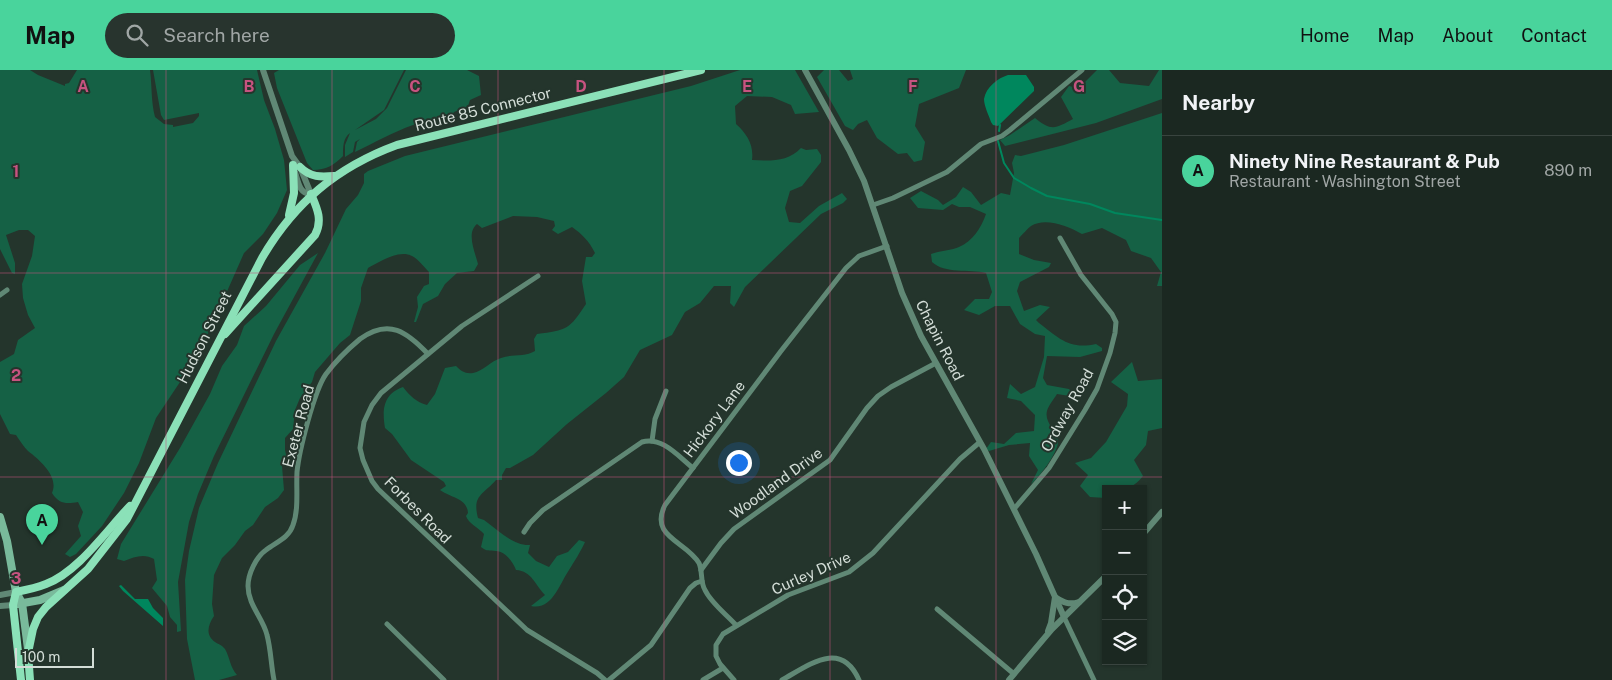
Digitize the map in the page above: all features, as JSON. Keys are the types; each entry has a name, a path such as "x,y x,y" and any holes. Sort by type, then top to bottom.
{"main road":[{"name":"Route 85 Connector","path":"311,194 335,176 370,156 406,142 701,70"},
{"path":"288,219 294,193 296,166 315,177 335,176"},
{"path":"210,356 241,316 315,235 319,216 311,194"},
{"name":"Hudson Street","path":"12,605 40,600 66,589 80,578 113,539 127,519 262,258 288,219 311,194"},
{"name":"Hudson Street","path":"16,592 46,584 70,569 135,501"},
{"path":"0,517 8,546 16,592 22,603 30,680"},
{"path":"28,653 33,628 38,617 66,589"},
{"path":"16,592 12,605 21,680"}],"street":[{"path":"264,70 292,156 311,194"},
{"name":"Chapin Road","path":"804,70 854,160 873,205 906,304 921,336 980,442 1014,509 1094,680"},
{"path":"873,205 893,198 947,172 981,144 1002,136 1010,130 1082,70"},
{"name":"Ordway Road","path":"1014,509 1049,468 1093,396 1110,353 1115,333 1116,322 1112,314 1081,275 1060,238"},
{"name":"Hickory Lane","path":"701,570 693,556 667,534 662,527 661,519 665,505 846,268 859,256 887,246"},
{"name":"Forbes Road","path":"538,276 462,326 381,393 367,414 360,448 372,481 403,514 527,630 597,672 605,680"},
{"path":"0,295 7,290"},
{"name":"Exeter Road","path":"274,680 267,633 250,601 248,586 255,561 265,550 286,536 296,518 298,460 319,387 326,375 355,343 367,334 380,329 403,332 412,337 428,354"},
{"name":"Woodland Drive","path":"701,570 734,529 830,460 867,408 878,396 936,363"},
{"path":"652,441 655,419 666,391"},
{"path":"524,532 543,510 647,440 666,446 693,468"},
{"name":"Curley Drive","path":"734,680 723,668 716,656 716,645 723,634 788,595 844,575 860,565 960,459 980,442"},
{"path":"1146,530 1162,512"},
{"path":"701,570 704,590 736,625"},
{"path":"1009,680 1047,635 1102,580"},
{"path":"609,680 648,648 690,588 702,581"},
{"path":"0,595 16,592"},
{"path":"1047,635 1055,597 1064,603 1073,604 1080,601"},
{"path":"0,606 12,605"},
{"path":"937,609 1014,674"},
{"path":"387,624 444,680"},
{"path":"782,680 822,658 830,657 839,658 846,662 856,673 859,680"},
{"path":"703,680 723,668"}],"shaded area":[{"path":"0,70 30,70 65,86 77,70 150,70 155,117 164,124 173,125 173,127 193,123 199,116 199,113 164,120 161,115 153,70 257,70 264,100 284,160 287,190 277,213 263,234 244,253 210,330 188,370 156,418 139,463 124,493 102,526 76,554 70,557 65,554 81,536 78,526 83,512 78,502 63,502 55,497 52,493 53,481 48,470 26,449 16,435 10,434 0,414 0,362 14,354 18,340 35,328 28,315 23,298 22,284 32,256 35,236 28,230 19,230 6,235 15,263 15,274 12,273 0,249"},
{"path":"279,70 404,70 384,110 355,130 376,119 387,108 406,70 467,70 479,76 481,95 470,100 468,106 454,112 451,117 413,125 355,152 357,142 360,139 355,142 353,152 345,157 345,145 350,133 343,146 343,156 330,166 313,170 307,163 277,88 274,73"},
{"path":"740,70 795,70 819,112 795,114 791,105 772,97 747,96 735,106 736,124 749,140 752,149 752,160 785,158 796,153 801,148 806,150 817,149 821,155 821,162 802,186 790,191 785,208 789,222 800,223 819,206 842,193 847,199 821,214 745,287 734,307 730,303 731,286 714,286 700,303 685,312 672,335 640,350 624,377 533,455 510,468 506,468 502,475 502,480 496,480 480,496 476,504 478,518 484,520 512,540 524,545 530,545 528,553 536,561 549,567 557,556 568,552 579,540 585,542 559,588 550,600 545,604 531,606 545,595 533,579 526,573 516,570 511,560 499,551 487,550 481,547 484,534 467,519 468,513 465,504 440,490 446,486 444,482 411,460 392,434 385,428 384,421 385,403 396,390 403,387 414,398 427,405 435,394 445,368 456,366 463,372 473,373 501,358 531,353 535,351 534,339 537,334 561,330 571,324 586,304 582,281 586,257 592,257 595,253 588,241 572,227 558,234 552,230 555,226 554,221 537,217 513,216 482,228 477,224 472,232 473,248 478,264 474,271 457,273 445,284 438,296 423,304 416,322 414,322 418,307 417,297 424,286 429,284 429,272 416,259 407,254 389,257 368,268 361,288 361,301 350,335 340,343 315,372 312,382 300,398 295,410 293,429 285,438 287,460 282,466 284,490 278,498 265,507 253,525 245,531 222,558 214,575 212,604 214,616 209,626 209,633 215,642 225,649 237,675 219,680 195,680 187,639 185,580 189,551 199,508 218,463 276,341 325,253 346,209 358,195 364,183 364,174 405,156 691,86"},
{"path":"824,70 839,70 848,81 853,79 850,70 966,70 959,88 919,104 915,126 925,142 922,160 914,162 907,153 898,154 877,138 867,120 858,124 853,130 845,126 817,77"},
{"path":"1097,70 1109,70 1120,83 1149,86 1159,70 1162,70 1162,99 1096,123 1005,146 1000,140 1035,118 1050,127 1062,125 1073,119 1061,97 1069,86 1079,88"},
{"path":"1008,75 1026,75 1034,87 1034,91 998,126 993,125 985,105 985,95 993,84 1000,78"},
{"path":"1162,113 1162,286 1157,286 1161,272 1151,258 1131,251 1126,240 1102,228 1082,234 1070,228 1050,222 1043,222 1031,226 1019,238 1019,254 1034,260 1051,263 1049,267 1020,282 1017,291 1024,311 1040,305 1050,307 1036,320 1039,323 1071,344 1096,344 1102,348 1102,351 1080,357 1047,356 1043,378 1047,385 1069,389 1076,397 1057,394 1049,407 1047,419 1058,441 1048,464 1031,484 1038,470 1029,456 1030,443 1009,445 989,451 986,449 991,442 1004,444 1016,433 1034,431 1035,415 1021,401 1007,398 1010,384 1021,394 1035,387 1044,357 1045,336 1035,334 1020,324 1010,306 995,306 979,315 964,310 975,299 989,299 992,292 986,273 950,270 937,266 932,262 931,254 956,248 972,238 982,224 986,214 970,207 959,207 952,204 943,210 918,208 910,198 921,191 938,200 943,205 956,197 963,187 971,192 981,205 1001,193 1010,195 1014,173 1012,163 1015,155 1021,156 1064,145"},
{"path":"318,253 274,334 214,456 198,494 189,522 178,582 181,631 177,632 177,625 170,617 167,606 152,588 157,580 154,559 143,556 124,561 117,559 121,544 180,448 210,394 222,366 237,345 244,326 266,306 300,265"},
{"path":"1132,362 1138,381 1162,379 1162,428 1148,431 1146,445 1134,460 1143,476 1139,481 1134,485 1102,485 1102,498 1090,497 1080,486 1088,475 1075,463 1091,458 1106,442 1127,406 1128,394 1111,382"},
{"path":"121,585 135,599 148,599 153,608 163,618 163,626 123,591 119,586"}],"waterway":[{"path":"999,131 1000,125"},
{"path":"998,141 1004,163 1014,178 1047,196 1090,204 1115,213 1162,220"}],"place":[{"name":"Ninety Nine Restaurant & Pub","path":"42,545"}]}
